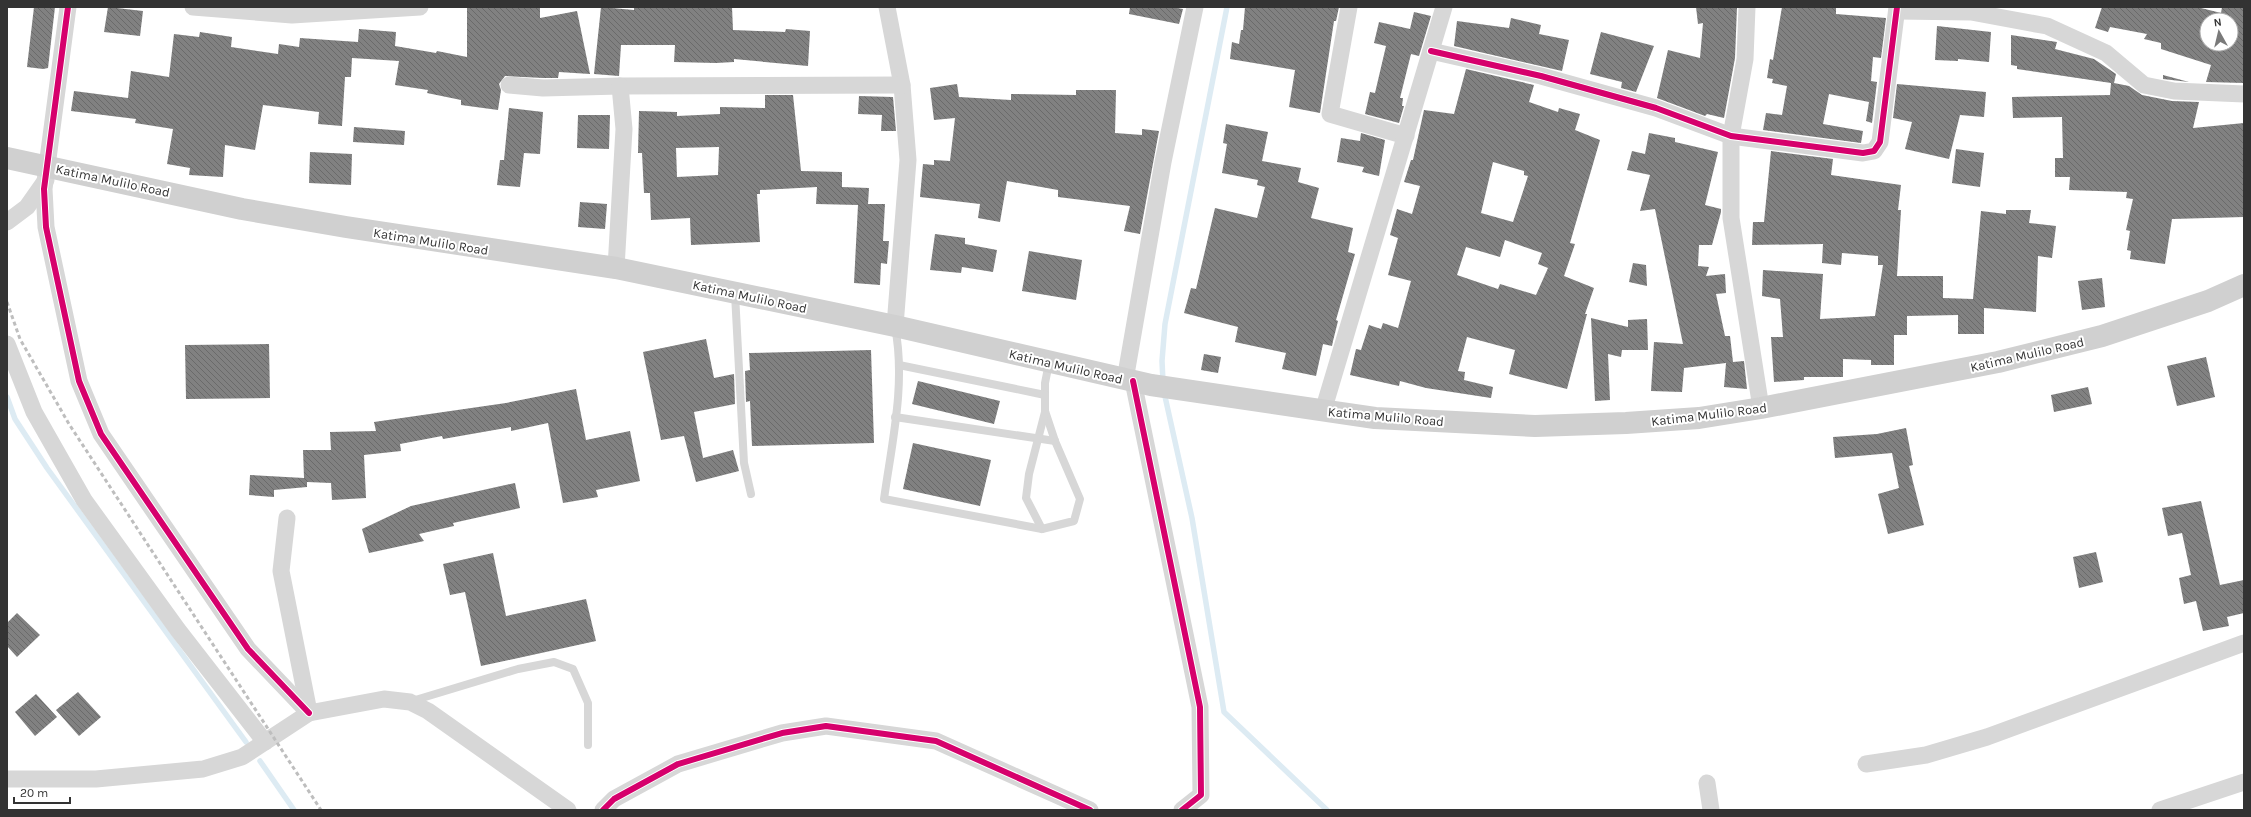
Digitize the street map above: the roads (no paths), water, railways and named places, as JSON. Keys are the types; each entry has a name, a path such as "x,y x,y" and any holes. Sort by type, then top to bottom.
{"main road":[{"name":"Katima Mulilo Road","path":"7,158 47,173 338,226 616,268 895,326 1136,382 1375,418 1535,426 1626,423 1684,419 1761,408 1998,362 2102,336 2208,301 2244,285"}],"street":[{"path":"68,7 44,189 46,227 80,381 101,434 248,649 309,713"},
{"path":"193,7 292,15 420,7"},
{"path":"887,7 902,85 908,160 895,326"},
{"path":"1182,810 1202,802 1200,707 1136,382 1163,162 1195,7"},
{"path":"1349,7 1330,114 1406,136"},
{"path":"1323,411 1444,7"},
{"path":"1748,7 1745,59 1731,136 1731,218 1761,408"},
{"path":"1431,51 1557,80 1656,108 1731,136 1862,153 1874,151 1880,142 1897,9 1971,12 1989,11 2047,26 2106,53 2144,85 2174,91 2244,94"},
{"path":"509,85 544,88 620,86 902,85"},
{"path":"616,268 624,128 620,86"},
{"path":"7,222 27,207 47,173"},
{"path":"7,344 34,412 84,500 178,630 265,742"},
{"path":"287,518 281,571 309,713"},
{"path":"1866,764 1926,755 1987,737 2244,643"},
{"path":"7,779 96,779 203,769 242,757 309,713 384,699 410,702 428,711 568,810"},
{"path":"603,810 614,799 678,764 782,733 826,726 936,741 1090,810"},
{"path":"2160,810 2244,782"},
{"path":"1707,783 1711,810"}],"lane":[{"path":"735,293 744,463 751,494"},
{"path":"895,326 900,351 895,417 884,498 1042,529 1074,521 1080,499 1055,441 1045,411"},
{"path":"1042,529 1026,498 1029,474 1045,411 1045,395 1049,363"},
{"path":"899,365 1045,395"},
{"path":"895,417 1055,441"},
{"path":"410,702 518,669 554,662 573,669 588,703 588,745"}],"waterway":[{"path":"1163,382 1162,361 1165,324 1227,7"},
{"path":"1164,392 1192,518 1224,712 1327,810"},
{"path":"7,397 15,419 47,468 246,742"},
{"path":"260,761 294,810"}],"railway":[{"path":"7,302 20,339 69,424 321,810"}]}
